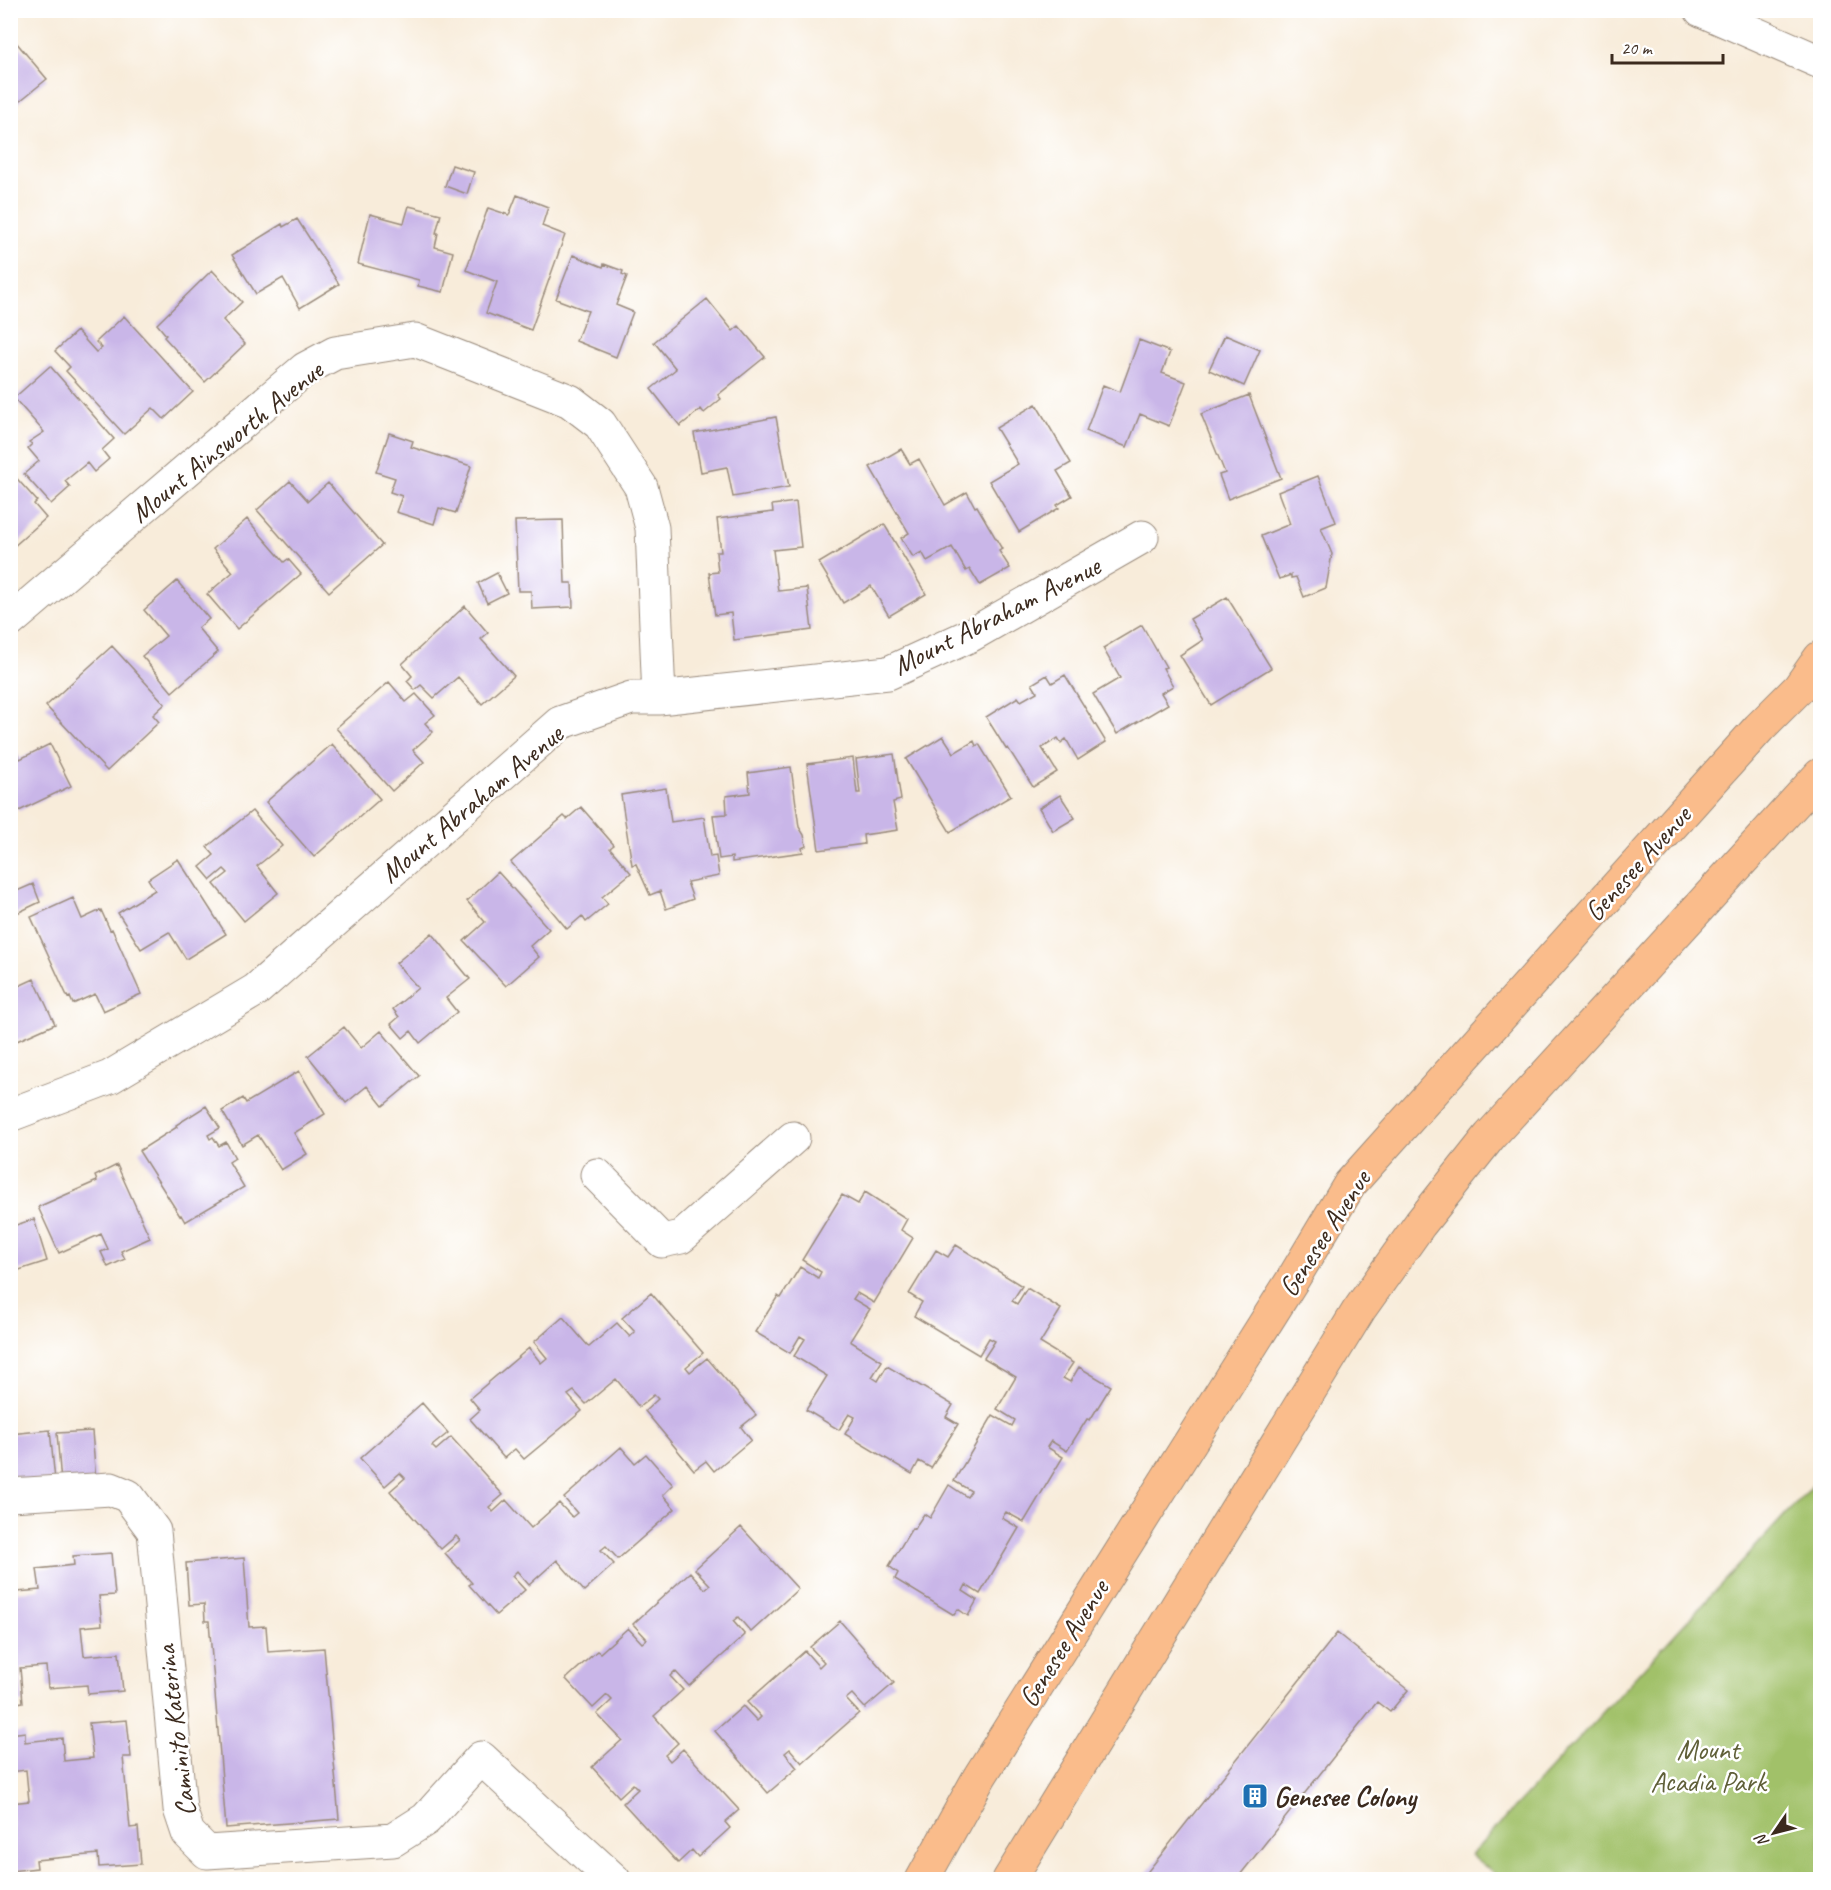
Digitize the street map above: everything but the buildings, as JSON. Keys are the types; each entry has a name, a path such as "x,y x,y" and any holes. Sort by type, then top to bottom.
{"main road":[{"name":"Genesee Avenue","path":"922,1880 980,1776 1293,1279 1350,1184 1759,728 1799,688 1821,658"},
{"path":"1009,1880 1359,1310 1420,1224 1490,1136 1821,775"}],"street":[{"path":"1701,10 1821,62"},
{"name":"Mount Ainsworth Avenue","path":"10,621 305,369 335,353 415,340 570,401 600,424 641,487 652,528 659,698"},
{"name":"Mount Abraham Avenue","path":"10,1115 110,1077 256,990 560,723 631,698 659,698 888,673 970,634 1142,537"},
{"path":"597,1175 662,1241 681,1237 793,1138"},
{"name":"Caminito Katerina","path":"10,1495 111,1489 128,1496 154,1531 180,1809 188,1833 207,1852 393,1840 426,1819 481,1758 614,1880"}],"green space":[{"name":"Mount Acadia Park","path":"1820,1477 1820,1879 1501,1879 1471,1855"}],"place":[{"name":"Genesee Colony","path":"1255,1796"}]}
